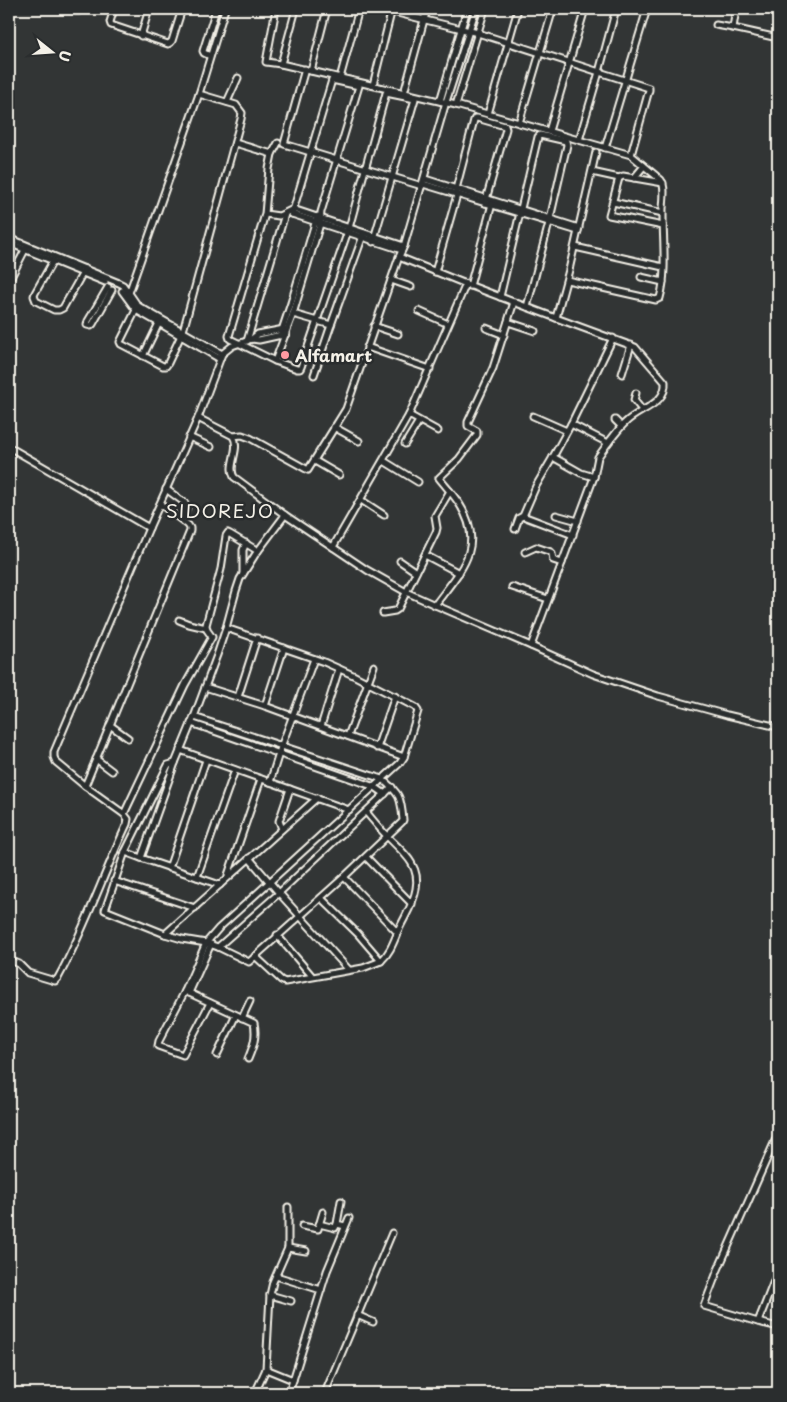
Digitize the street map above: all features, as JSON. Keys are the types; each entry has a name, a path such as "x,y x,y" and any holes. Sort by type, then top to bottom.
{"street":[{"path":"67,9 76,12 81,9"},
{"path":"114,9 110,22 111,25 168,44 182,9"},
{"path":"141,36 149,9"},
{"path":"210,56 204,54 203,51 216,9"},
{"path":"125,291 199,94 225,9"},
{"path":"276,9 266,62 446,102 631,155 663,183 664,249 663,282 660,298 656,300 567,280"},
{"path":"281,64 296,9"},
{"path":"327,9 284,143 285,145 392,177 456,192 578,229"},
{"path":"340,78 359,9"},
{"path":"381,9 392,10 469,31 649,88 631,155"},
{"path":"404,93 427,9"},
{"path":"440,101 467,9"},
{"path":"198,418 233,436 242,435 250,438 308,470 315,461 347,407 390,280 403,248 446,102 476,9"},
{"path":"456,105 485,9"},
{"path":"488,114 518,9"},
{"path":"519,123 553,9"},
{"path":"549,131 585,9"},
{"path":"579,140 616,9"},
{"path":"605,148 647,9"},
{"path":"733,28 736,9"},
{"path":"372,85 392,10"},
{"path":"716,25 778,38"},
{"path":"228,102 238,78"},
{"path":"250,340 332,80 359,86 275,361"},
{"path":"278,143 272,154 269,169 265,214 229,336 230,339 275,361 300,369 348,230 386,93 415,99 374,239"},
{"path":"137,308 120,342 121,344 166,366 182,333 242,113 236,105 199,94"},
{"path":"333,548 409,415 448,324 468,285 506,129 505,126 475,118 436,272"},
{"path":"500,297 538,137 544,135 566,141 567,145 527,307"},
{"path":"235,143 272,154"},
{"path":"556,318 575,247 596,152"},
{"path":"634,178 644,166"},
{"path":"592,172 619,178 622,176 663,183"},
{"path":"619,178 610,216 663,226"},
{"path":"613,202 663,213"},
{"path":"265,214 279,216 290,212 403,248"},
{"path":"314,375 363,236"},
{"path":"9,238 53,261 84,271"},
{"path":"9,243 26,247 84,271 125,291"},
{"path":"9,281 26,247"},
{"path":"575,247 663,267"},
{"path":"399,256 468,285 632,345 664,382 662,396 627,420 598,457 594,475 573,536 531,646"},
{"path":"53,261 34,296 36,301 54,310 63,308 84,271"},
{"path":"641,277 663,282"},
{"path":"390,280 410,287"},
{"path":"108,284 123,285 137,308 159,323 182,333"},
{"path":"108,284 93,324 89,326 87,324 88,321 108,284"},
{"path":"436,606 470,553 468,520 461,506 439,478 459,459 477,434 477,431 468,426 468,422 493,368 514,302"},
{"path":"284,332 293,314 293,304"},
{"path":"137,308 221,357"},
{"path":"419,311 448,324"},
{"path":"293,314 331,325"},
{"path":"508,322 535,331"},
{"path":"143,356 159,323"},
{"path":"374,326 398,334"},
{"path":"486,328 504,335"},
{"path":"9,960 19,964 28,973 52,981 57,980 76,943 128,818 56,762 54,752 198,418 221,357 229,347 250,340 256,335 265,336 284,332"},
{"path":"515,529 536,486 571,424 613,338"},
{"path":"622,374 632,345"},
{"path":"368,347 430,368"},
{"path":"636,393 634,400 642,410"},
{"path":"409,415 438,431"},
{"path":"533,416 567,431"},
{"path":"615,420 621,426"},
{"path":"405,444 419,421"},
{"path":"571,424 608,443"},
{"path":"334,426 359,441"},
{"path":"233,436 236,442 232,470 234,477 333,548 406,592 593,674 642,692 778,727"},
{"path":"189,437 211,447"},
{"path":"9,447 149,528"},
{"path":"553,455 581,473 594,475"},
{"path":"315,461 339,475"},
{"path":"384,461 418,482"},
{"path":"166,489 187,507 182,520"},
{"path":"383,613 395,611 398,608 436,532 436,512 450,491"},
{"path":"361,500 384,515"},
{"path":"85,786 190,531 190,528 182,520 160,504"},
{"path":"141,858 226,628 236,590 243,574 258,551 285,515"},
{"path":"556,515 578,521"},
{"path":"523,516 573,536"},
{"path":"206,628 228,533 258,551"},
{"path":"243,574 243,550 246,543"},
{"path":"525,552 536,547 551,552 553,560 562,563"},
{"path":"425,555 458,573"},
{"path":"400,561 416,572"},
{"path":"512,587 548,599"},
{"path":"178,620 206,628 212,637 221,642"},
{"path":"210,1003 183,1055 159,1048 159,1041 187,992 209,943 219,928 400,763 404,757 418,711 415,707 395,696 340,669 226,628"},
{"path":"124,814 188,680 212,637"},
{"path":"238,697 257,638"},
{"path":"266,706 284,648"},
{"path":"270,782 314,659"},
{"path":"348,736 374,666"},
{"path":"321,726 340,669"},
{"path":"205,687 266,706 404,757"},
{"path":"377,748 395,696"},
{"path":"175,763 168,765 125,852 105,908 106,911 165,934 209,943 247,961 250,961 277,935 321,898 403,820 401,799 392,787 382,780 194,716"},
{"path":"191,723 375,787 385,794"},
{"path":"110,726 128,738"},
{"path":"180,750 349,810"},
{"path":"96,759 112,771"},
{"path":"169,868 206,760"},
{"path":"196,878 235,770"},
{"path":"228,878 262,779"},
{"path":"218,947 392,787"},
{"path":"282,829 279,821 290,789"},
{"path":"165,934 317,798"},
{"path":"255,956 285,982 363,968 381,961 390,951 397,932 412,904 417,882 412,863 366,812"},
{"path":"125,852 220,885"},
{"path":"366,857 412,904"},
{"path":"249,858 269,883 349,970"},
{"path":"344,877 397,932"},
{"path":"114,881 195,908"},
{"path":"321,898 358,934 381,961"},
{"path":"277,935 312,976"},
{"path":"187,992 253,1022 255,1025 254,1042 248,1059"},
{"path":"242,1018 250,1001"},
{"path":"217,1055 236,1015"},
{"path":"778,1134 703,1304 705,1307 778,1327"},
{"path":"319,1224 336,1228 341,1201"},
{"path":"255,1393 266,1369 270,1295 288,1248 288,1207"},
{"path":"302,1226 317,1229 323,1212"},
{"path":"289,1393 321,1290 349,1218"},
{"path":"337,1224 345,1226"},
{"path":"325,1393 392,1233"},
{"path":"288,1248 306,1251"},
{"path":"758,1322 778,1271"},
{"path":"276,1276 321,1290"},
{"path":"270,1295 291,1301"},
{"path":"357,1314 374,1322"},
{"path":"266,1369 293,1380"}],"place":[{"name":"Alfamart","path":"285,355"}],"district":[{"name":"SIDOREJO","path":"220,510"}]}
